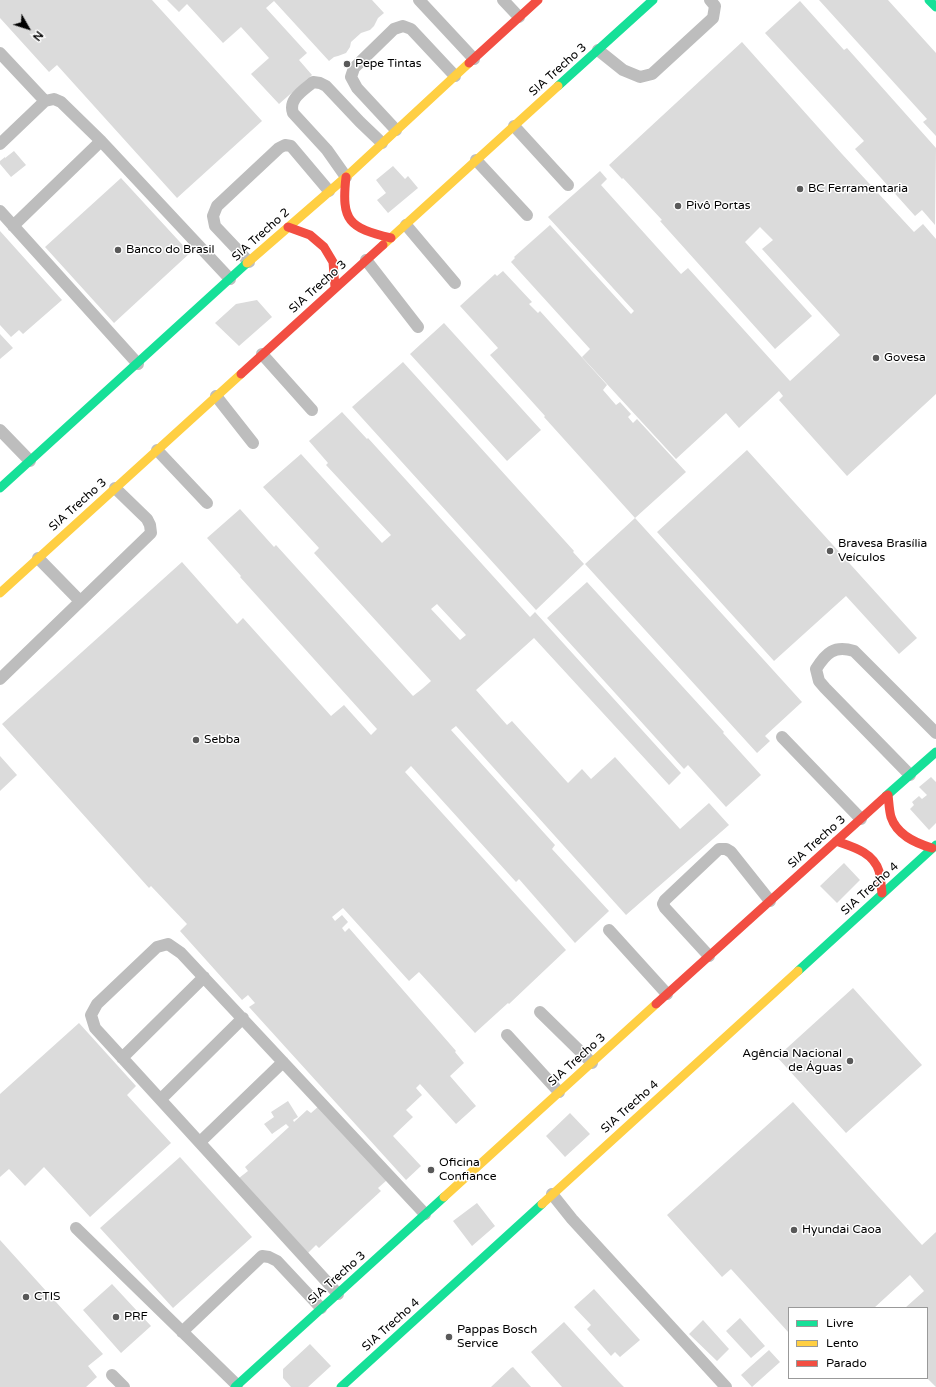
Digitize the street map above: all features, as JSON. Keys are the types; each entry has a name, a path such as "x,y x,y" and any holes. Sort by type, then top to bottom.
{"main road":[{"name":"SIA Trecho 2","path":"0,488 230,279 346,177 382,142 538,0"},
{"name":"SIA Trecho 3","path":"0,593 335,287 406,225 653,0"},
{"path":"929,0 936,7"},
{"path":"346,177 344,205 351,222 365,231 391,238"},
{"path":"288,227 310,235 324,247 333,262 335,287"},
{"name":"SIA Trecho 3","path":"236,1386 836,840 936,752"},
{"path":"888,795 891,818 900,833 915,844 934,847"},
{"path":"836,840 860,850 873,858 879,870 882,894"},
{"name":"SIA Trecho 4","path":"341,1387 934,847"}],"lane":[{"path":"419,0 474,59"},
{"path":"503,0 520,17"},
{"path":"598,50 623,70 640,77 652,74 713,18 714,6 710,0"},
{"path":"396,130 357,88 351,77 354,68 394,29 402,26 411,29 455,76"},
{"path":"0,53 45,102"},
{"path":"346,177 327,150 293,113 291,108 293,101 313,82 320,83 326,86 360,122 382,142"},
{"path":"0,144 45,102 54,99 61,102 100,141 230,279"},
{"path":"514,126 568,185"},
{"path":"13,226 100,141"},
{"path":"249,262 215,226 213,216 217,206 279,148 284,145 291,146 329,191"},
{"path":"476,160 527,215"},
{"path":"0,211 138,364"},
{"path":"406,225 455,283"},
{"path":"366,260 418,327"},
{"path":"262,354 312,410"},
{"path":"216,396 253,443"},
{"path":"0,430 30,461"},
{"path":"157,450 208,503"},
{"path":"0,679 151,533 147,519 115,488"},
{"path":"38,558 80,601"},
{"path":"910,775 825,688 819,681 816,669 824,657 834,649 845,648 854,651 936,733"},
{"path":"782,737 861,819"},
{"path":"710,956 678,923 663,904 665,900 720,848 726,849 730,852 770,901"},
{"path":"609,930 668,994"},
{"path":"338,1294 95,1028 91,1015 97,1004 157,947 168,944 181,952 425,1214"},
{"path":"122,1058 204,977"},
{"path":"540,1012 592,1063"},
{"path":"160,1099 243,1018"},
{"path":"508,1035 559,1092"},
{"path":"200,1142 283,1062"},
{"path":"552,1194 572,1219 726,1387"},
{"path":"76,1228 236,1386"},
{"path":"182,1332 262,1256 270,1257 277,1262 321,1308"},
{"path":"112,1375 124,1387"}],"building":[{"path":"0,0 152,0 262,121 177,198 57,65 49,72 0,18"},
{"path":"167,0 372,0 384,13 378,18 370,30 361,33 351,42 346,53 334,57 329,61 274,1 266,8 307,53 299,60 312,75 279,104 251,74 269,58 241,27 223,43 187,4 179,12"},
{"path":"819,0 888,0 936,53 936,136 923,122 927,119"},
{"path":"800,1 844,50 847,48 936,148 935,225 922,210 915,216 855,149 864,141 765,33"},
{"path":"742,42 914,232 923,224 936,239 936,394 847,476 779,400 783,396 779,391 739,428 726,413 676,459 582,357 590,349 511,262 515,258 514,257 550,225 631,314 634,311 548,217 600,171 607,179 601,185 681,274 688,268 790,381 840,335 762,249 773,240 760,227 745,242 812,316 775,349 660,221 662,220 609,165"},
{"path":"14,151 26,165 11,177 0,164 0,161"},
{"path":"393,166 405,179 408,176 418,188 388,213 377,200 386,193 376,180"},
{"name":"Banco do Brasil","path":"121,178 190,253 114,323 45,247"},
{"path":"0,231 62,300 23,334 19,330 11,337 0,325"},
{"path":"503,271 532,302 529,304 538,313 540,311 607,385 603,390 616,405 620,402 631,414 628,417 633,423 637,419 686,472 635,518 490,355 498,348 460,306 495,274 497,276"},
{"path":"257,300 272,317 239,346 215,323 236,304"},
{"path":"444,323 541,430 507,461 410,354"},
{"path":"0,334 13,348 0,359"},
{"path":"403,362 574,551 573,552 584,564 536,610 352,407"},
{"path":"342,412 367,439 368,438 530,617 535,612 681,773 669,785 534,638 476,690 507,725 512,721 568,783 582,769 591,779 615,757 680,829 709,803 729,825 626,915 456,726 451,730 555,845 552,849 609,911 575,943 519,879 516,882 411,766 405,772 566,950 509,1004 508,1003 475,1033 419,972 409,981 343,908 332,917 335,921 342,915 348,922 342,928 345,932 349,928 456,1051 455,1052 464,1063 450,1076 476,1106 456,1124 420,1084 416,1088 422,1095 406,1110 413,1117 393,1136 421,1166 406,1180 249,1007 255,1003 248,995 242,1000 180,931 187,924 151,886 149,888 2,724 182,562 237,624 243,618 331,716 344,705 371,735 377,729 240,577 241,576 207,538 240,509 274,547 276,545 413,696 431,681 314,553 319,548 263,487 301,454 382,543 391,535 326,465 328,463 309,441","holes":["437,604 466,635 460,640 431,609"]},
{"path":"747,450 917,638 899,654 846,596 774,661 657,532"},
{"path":"635,518 802,702 765,736 770,741 757,753 585,564"},
{"path":"587,582 724,732 723,733 761,775 726,807 688,765 684,769 547,618"},
{"path":"0,756 17,775 0,791"},
{"path":"931,777 936,782 936,823 929,830 910,809 914,805 912,802 919,796 922,799 927,795 919,787"},
{"path":"844,863 860,880 837,903 820,886"},
{"name":"Agência Nacional de Águas","path":"853,988 922,1065 846,1133 777,1057"},
{"path":"79,1023 136,1086 127,1095 171,1143 90,1217 44,1167 25,1186 9,1169 0,1177 0,1094"},
{"path":"288,1101 298,1117 293,1120 294,1122 307,1110 311,1113 319,1106 387,1180 378,1188 381,1191 319,1248 316,1245 308,1253 239,1178 248,1171 245,1167 289,1127 286,1124 272,1134 264,1124 274,1117 271,1112"},
{"name":"Hyundai Caoa","path":"793,1102 922,1245 936,1232 936,1387 928,1379 928,1307 906,1307 924,1291 910,1275 875,1307 788,1307 788,1332 731,1269 722,1277 667,1215"},
{"path":"570,1113 590,1134 565,1157 546,1136"},
{"path":"180,1157 252,1237 173,1308 100,1228"},
{"path":"477,1203 495,1226 472,1246 453,1221"},
{"name":"CTIS","path":"0,1240 103,1354 88,1366 97,1377 86,1387 0,1387"},
{"name":"PRF","path":"112,1284 151,1326 121,1353 83,1310"},
{"path":"594,1289 640,1340 620,1357 615,1352 611,1356 587,1329 591,1325 574,1307"},
{"path":"740,1318 765,1346 751,1358 726,1331"},
{"path":"703,1320 729,1349 717,1361 689,1334"},
{"path":"564,1322 624,1387 562,1387 531,1352"},
{"path":"310,1344 331,1366 308,1387 291,1387 283,1378 283,1369"},
{"path":"769,1350 780,1362 752,1387 741,1375"},
{"path":"513,1367 531,1387 491,1387 511,1368"}],"traffic: fast":[{"path":"558,86 653,0"},
{"path":"929,0 936,7"},
{"path":"0,488 247,263"},
{"path":"886,796 936,752"},
{"path":"798,971 936,845"},
{"path":"235,1387 444,1197"},
{"path":"341,1387 542,1204"}],"traffic: slow":[{"path":"247,263 346,177 469,63"},
{"path":"383,245 558,86"},
{"path":"0,593 241,374"},
{"path":"542,1204 798,971"},
{"path":"444,1197 656,1004"}],"traffic: jam":[{"path":"469,63 538,0"},
{"path":"346,177 345,204 347,213 351,220 357,226 391,238"},
{"path":"288,227 310,235 324,247 333,262 335,287"},
{"path":"241,374 383,245"},
{"path":"888,795 891,817 898,829 913,841 932,848"},
{"path":"656,1004 886,796"},
{"path":"836,841 862,851 872,859 879,871 882,893"}],"place":[{"name":"Pepe Tintas","path":"347,64"},
{"name":"BC Ferramentaria","path":"800,189"},
{"name":"Pivô Portas","path":"678,206"},
{"name":"Banco do Brasil","path":"118,250"},
{"name":"Govesa","path":"876,358"},
{"name":"Bravesa Brasília Veículos","path":"830,551"},
{"name":"Sebba","path":"196,740"},
{"name":"Agência Nacional de Águas","path":"850,1061"},
{"name":"Oficina Confiance","path":"431,1170"},
{"name":"Hyundai Caoa","path":"794,1230"},
{"name":"CTIS","path":"26,1297"},
{"name":"PRF","path":"116,1317"},
{"name":"Pappas Bosch Service","path":"449,1337"}]}
